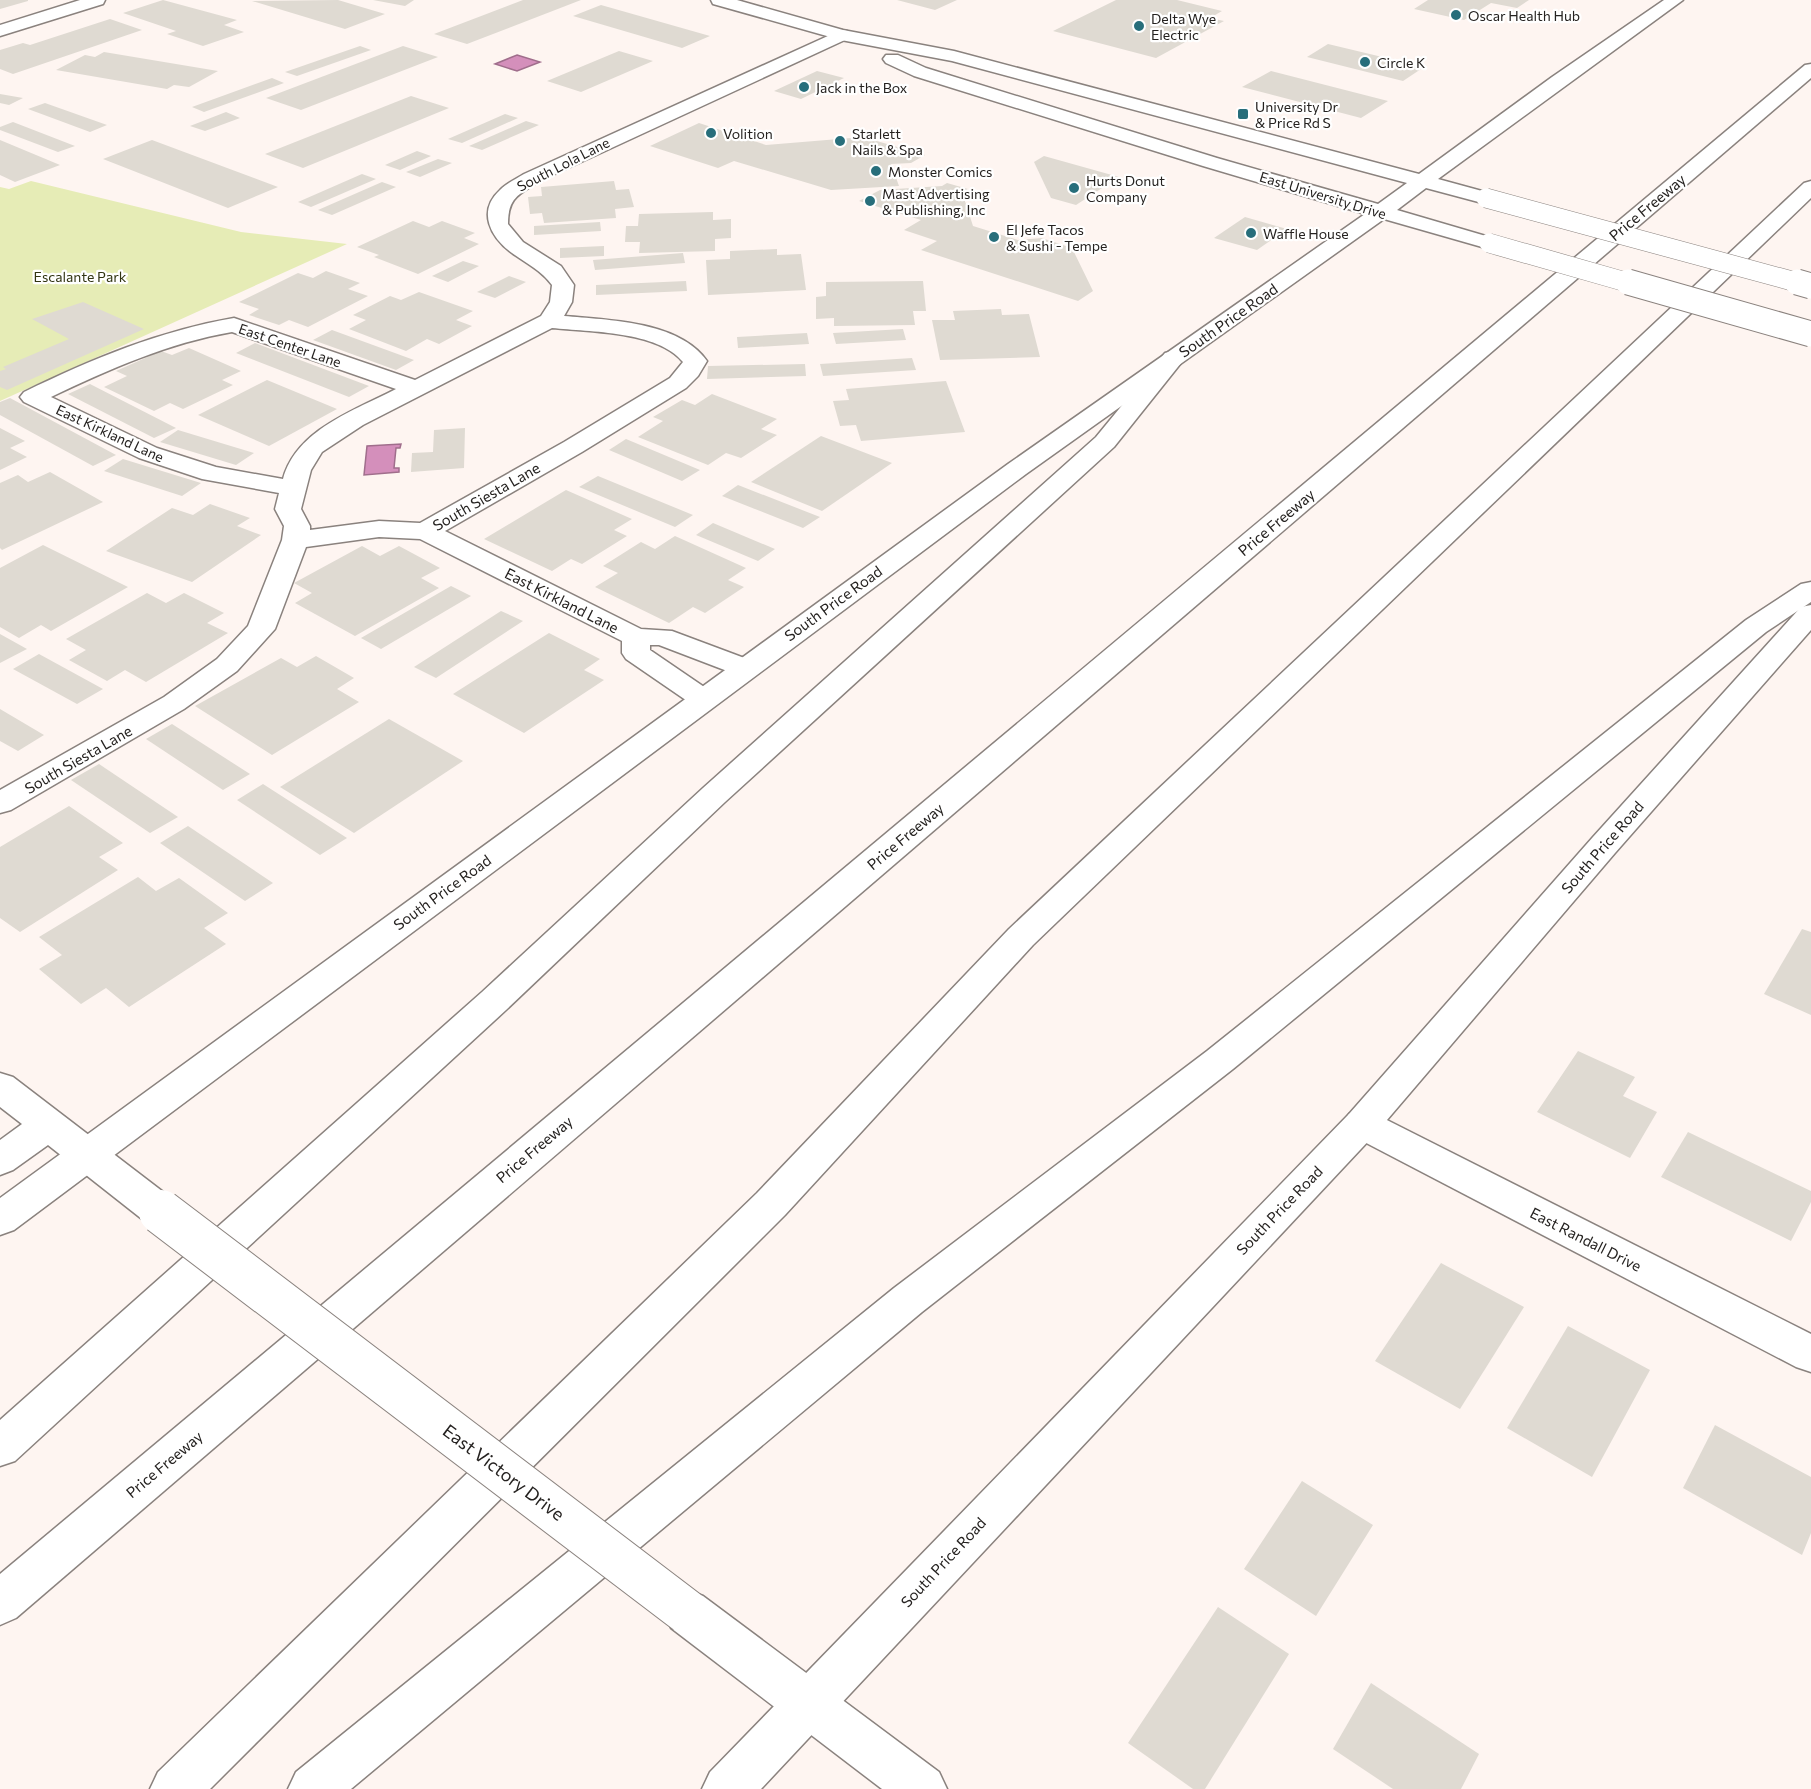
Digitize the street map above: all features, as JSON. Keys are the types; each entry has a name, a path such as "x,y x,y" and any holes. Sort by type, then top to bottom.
{"main road":[{"path":"0,31 98,0"},
{"name":"East University Drive","path":"719,0 841,35 954,56 1811,286"},
{"name":"South Price Road","path":"0,1219 1017,469 1380,213 1558,81 1675,0"},
{"name":"East University Drive","path":"841,35 920,72 1380,213 1811,334"},
{"name":"South Lola Lane","path":"549,321 561,302 563,285 553,271 516,246 498,225 498,208 507,194 531,178 606,142 841,35"},
{"path":"920,72 934,68 960,68 1070,97 1135,104"},
{"name":"Price Freeway","path":"0,1603 1811,69"},
{"path":"174,1789 771,1204 1021,937 1811,187"},
{"path":"295,540 297,526 288,509 298,470 312,447 354,420 549,321"},
{"name":"South Siesta Lane","path":"0,804 174,703 227,665 261,629 295,540 379,529 424,531 573,447 678,383 690,371 695,361 690,351 669,338 549,321"},
{"name":"East Center Lane","path":"128,352 203,329 234,325 415,388"},
{"name":"East Kirkland Lane","path":"128,352 32,397 159,456 211,474 292,488"},
{"path":"0,1447 485,1009 714,795 1106,442 1173,358"},
{"name":"East Kirkland Lane","path":"424,531 636,637 662,637 745,668"},
{"path":"313,1789 908,1300 1220,1060 1756,626 1811,590"},
{"name":"South Price Road","path":"727,1789 1362,1124 1604,845 1811,613"},
{"name":"East Kirkland Lane","path":"636,637 636,653 703,699"},
{"name":"East Victory Drive","path":"0,1087 161,1212 922,1789"},
{"name":"East Randall Drive","path":"1362,1124 1811,1354"},
{"path":"0,1160 48,1125"}],"green space":[{"name":"Escalante Park","path":"31,181 241,232 347,244 0,401 0,187 9,189"}],"shaded area":[{"path":"517,55 540,62 517,71 495,64"},
{"path":"401,444 400,448 396,448 394,468 399,468 399,472 364,475 367,446"}],"building":[{"path":"0,0 28,0 28,1 0,9"},
{"path":"163,0 237,20 224,25 244,32 203,46 167,34 176,31 123,13"},
{"path":"338,0 385,14 345,29 252,1"},
{"path":"373,0 414,0 405,6"},
{"path":"523,0 581,0 467,44 434,34"},
{"path":"897,0 957,0 935,10"},
{"name":"Delta Wye Electric","path":"1116,0 1177,0 1222,11 1210,18 1224,21 1156,58 1053,31"},
{"name":"Oscar Health Hub","path":"1428,0 1529,0 1517,8 1491,3 1464,20 1414,9"},
{"path":"601,5 710,36 682,48 573,16"},
{"path":"110,19 142,30 13,74 0,69 0,50 23,43 30,45"},
{"name":"Circle K","path":"1328,44 1424,67 1403,81 1307,57"},
{"path":"360,46 371,50 297,76 285,72"},
{"path":"403,46 438,57 301,110 266,98"},
{"path":"619,51 653,61 581,92 547,81"},
{"path":"104,52 218,71 189,87 174,85 167,89 56,70 85,55 95,57"},
{"name":"Jack in the Box","path":"817,71 844,78 801,99 774,91"},
{"name":"Circle K","path":"1271,71 1388,101 1361,118 1242,87"},
{"path":"272,78 284,83 204,112 192,107"},
{"path":"0,94 23,98 9,105 0,103"},
{"path":"411,96 449,108 303,168 265,154"},
{"path":"45,103 107,125 90,132 28,109"},
{"path":"226,112 240,118 205,131 190,126"},
{"path":"505,114 518,118 462,143 448,139"},
{"path":"526,121 539,125 482,150 469,146"},
{"path":"13,122 75,146 58,152 0,130 0,127"},
{"path":"699,123 766,145 863,137 925,155 911,163 891,164 899,186 831,190 734,161 718,168 650,146"},
{"path":"0,140 60,165 15,182 0,175"},
{"path":"152,140 278,187 228,208 103,159"},
{"path":"417,151 431,156 400,170 385,165"},
{"name":"Hurts Donut Company","path":"1044,156 1119,177 1076,205 1051,198 1034,162"},
{"path":"438,159 452,163 420,177 406,172"},
{"path":"362,174 376,179 311,207 298,202"},
{"path":"614,181 616,190 629,189 634,207 615,209 616,218 544,223 542,213 530,214 528,197 542,196 541,187"},
{"path":"382,182 396,187 332,215 318,210"},
{"path":"947,183 968,189 962,192 973,226 1018,240 1042,238 1072,248 1093,291 1078,301 921,250 937,241 904,230 921,220 859,201 880,190 942,186"},
{"path":"713,212 713,220 731,219 731,238 715,239 715,251 639,253 640,242 625,242 626,226 638,226 639,214"},
{"name":"Waffle House","path":"1245,217 1287,229 1257,250 1214,238"},
{"path":"413,221 429,227 442,221 475,233 464,238 479,244 418,274 374,257 379,255 357,247"},
{"path":"600,222 601,231 534,235 534,226"},
{"path":"604,246 604,256 560,258 560,248"},
{"path":"777,249 777,255 801,254 806,290 708,295 706,260 730,259 730,251"},
{"path":"683,253 685,263 595,270 593,260"},
{"path":"463,261 479,266 448,282 432,276"},
{"path":"326,271 360,283 348,289 368,296 308,327 289,320 279,325 249,315 259,309 239,302 298,273 313,278"},
{"path":"509,276 526,282 495,298 477,292"},
{"path":"686,281 687,291 596,295 596,285"},
{"path":"923,281 926,311 913,311 915,325 834,326 834,318 816,319 816,297 826,296 826,282"},
{"path":"419,292 473,311 456,320 472,326 439,344 427,339 406,351 349,329 366,320 353,315 390,296 401,300"},
{"path":"83,302 144,329 7,390 0,387 0,371 6,369 3,367 69,339 32,319"},
{"path":"1001,309 1002,315 1029,314 1040,357 940,360 932,320 955,320 953,311"},
{"path":"903,329 906,340 836,344 833,333"},
{"path":"332,330 414,360 396,370 313,340"},
{"path":"807,333 809,344 738,348 737,337"},
{"path":"255,343 369,386 349,397 236,353"},
{"path":"189,348 241,371 222,380 233,385 183,409 170,403 154,411 104,387 127,376 116,371 161,351 172,355"},
{"path":"912,358 916,370 823,376 820,364"},
{"path":"805,364 806,376 707,379 708,366"},
{"path":"267,380 337,409 269,446 198,415"},
{"path":"946,381 965,432 861,441 856,425 840,426 833,401 849,400 846,389"},
{"path":"90,384 176,428 154,438 68,394"},
{"path":"712,394 777,419 761,429 777,435 741,458 726,453 708,465 638,437 663,421 653,417 682,400 695,405"},
{"path":"10,398 116,455 93,466 0,415 0,402"},
{"path":"0,428 25,441 10,448 27,457 0,470"},
{"path":"465,428 464,468 411,472 412,453 433,452 434,430"},
{"path":"178,430 254,453 236,465 160,442"},
{"path":"821,436 892,463 822,511 751,482"},
{"path":"626,439 700,470 682,481 609,450"},
{"path":"123,459 201,483 182,496 104,471"},
{"path":"50,472 103,502 2,550 0,548 0,483 18,475 28,482"},
{"path":"598,476 693,515 675,527 579,487"},
{"path":"738,485 820,517 803,528 722,496"},
{"path":"566,490 632,519 614,530 627,536 582,564 571,559 552,571 484,539"},
{"path":"210,504 250,518 237,526 261,535 192,582 106,551 172,508 193,515"},
{"path":"713,523 775,549 758,561 696,535"},
{"path":"675,536 746,568 728,580 744,587 705,613 693,607 669,623 595,587 618,573 603,566 641,542 655,549"},
{"path":"43,545 128,587 51,631 41,625 19,638 0,627 0,568"},
{"path":"362,546 380,556 399,546 440,568 421,578 439,588 355,636 295,603 312,593 294,583"},
{"path":"451,586 471,596 381,649 361,638"},
{"path":"147,593 166,603 184,593 224,613 207,623 228,633 146,682 125,670 107,681 69,660 86,650 66,639"},
{"path":"501,611 523,621 436,678 414,667"},
{"path":"549,633 600,659 584,670 604,680 524,733 453,694"},
{"path":"0,634 27,649 0,663"},
{"path":"39,654 103,689 77,704 13,669"},
{"path":"316,656 354,678 337,689 359,702 272,755 195,706 281,658 297,667"},
{"path":"0,709 44,735 18,751 0,741"},
{"path":"389,719 463,761 354,833 280,787"},
{"path":"172,724 250,774 223,790 146,739"},
{"path":"99,764 178,817 150,833 71,780"},
{"path":"263,784 347,838 320,855 237,800"},
{"path":"69,806 123,843 99,857 118,870 20,932 0,918 0,847"},
{"path":"188,826 273,883 245,901 160,843"},
{"path":"138,877 156,891 179,878 228,913 204,928 226,944 129,1007 106,988 81,1004 39,969 62,955 39,937"},
{"path":"1802,929 1811,932 1811,1015 1764,994"},
{"path":"1578,1051 1635,1077 1623,1096 1657,1112 1630,1158 1537,1112"},
{"path":"1688,1132 1811,1191 1811,1202 1791,1241 1661,1177"},
{"path":"1441,1263 1524,1307 1460,1409 1375,1361"},
{"path":"1568,1326 1650,1370 1592,1477 1507,1428"},
{"path":"1715,1425 1811,1477 1811,1533 1802,1555 1683,1488"},
{"path":"1302,1481 1373,1525 1316,1616 1244,1569"},
{"path":"1218,1607 1289,1654 1205,1789 1193,1789 1128,1743"},
{"path":"1371,1683 1479,1754 1461,1789 1393,1789 1333,1749"}],"place":[{"name":"Oscar Health Hub","path":"1456,15"},
{"name":"Delta Wye Electric","path":"1139,26"},
{"name":"Circle K","path":"1365,62"},
{"name":"Jack in the Box","path":"804,87"},
{"name":"University Dr & Price Rd S","path":"1243,114"},
{"name":"Volition","path":"711,133"},
{"name":"Starlett Nails & Spa","path":"840,141"},
{"name":"Monster Comics","path":"876,171"},
{"name":"Hurts Donut Company","path":"1074,188"},
{"name":"Mast Advertising & Publishing, Inc","path":"870,201"},
{"name":"Waffle House","path":"1251,233"},
{"name":"El Jefe Tacos & Sushi - Tempe","path":"994,237"}]}
